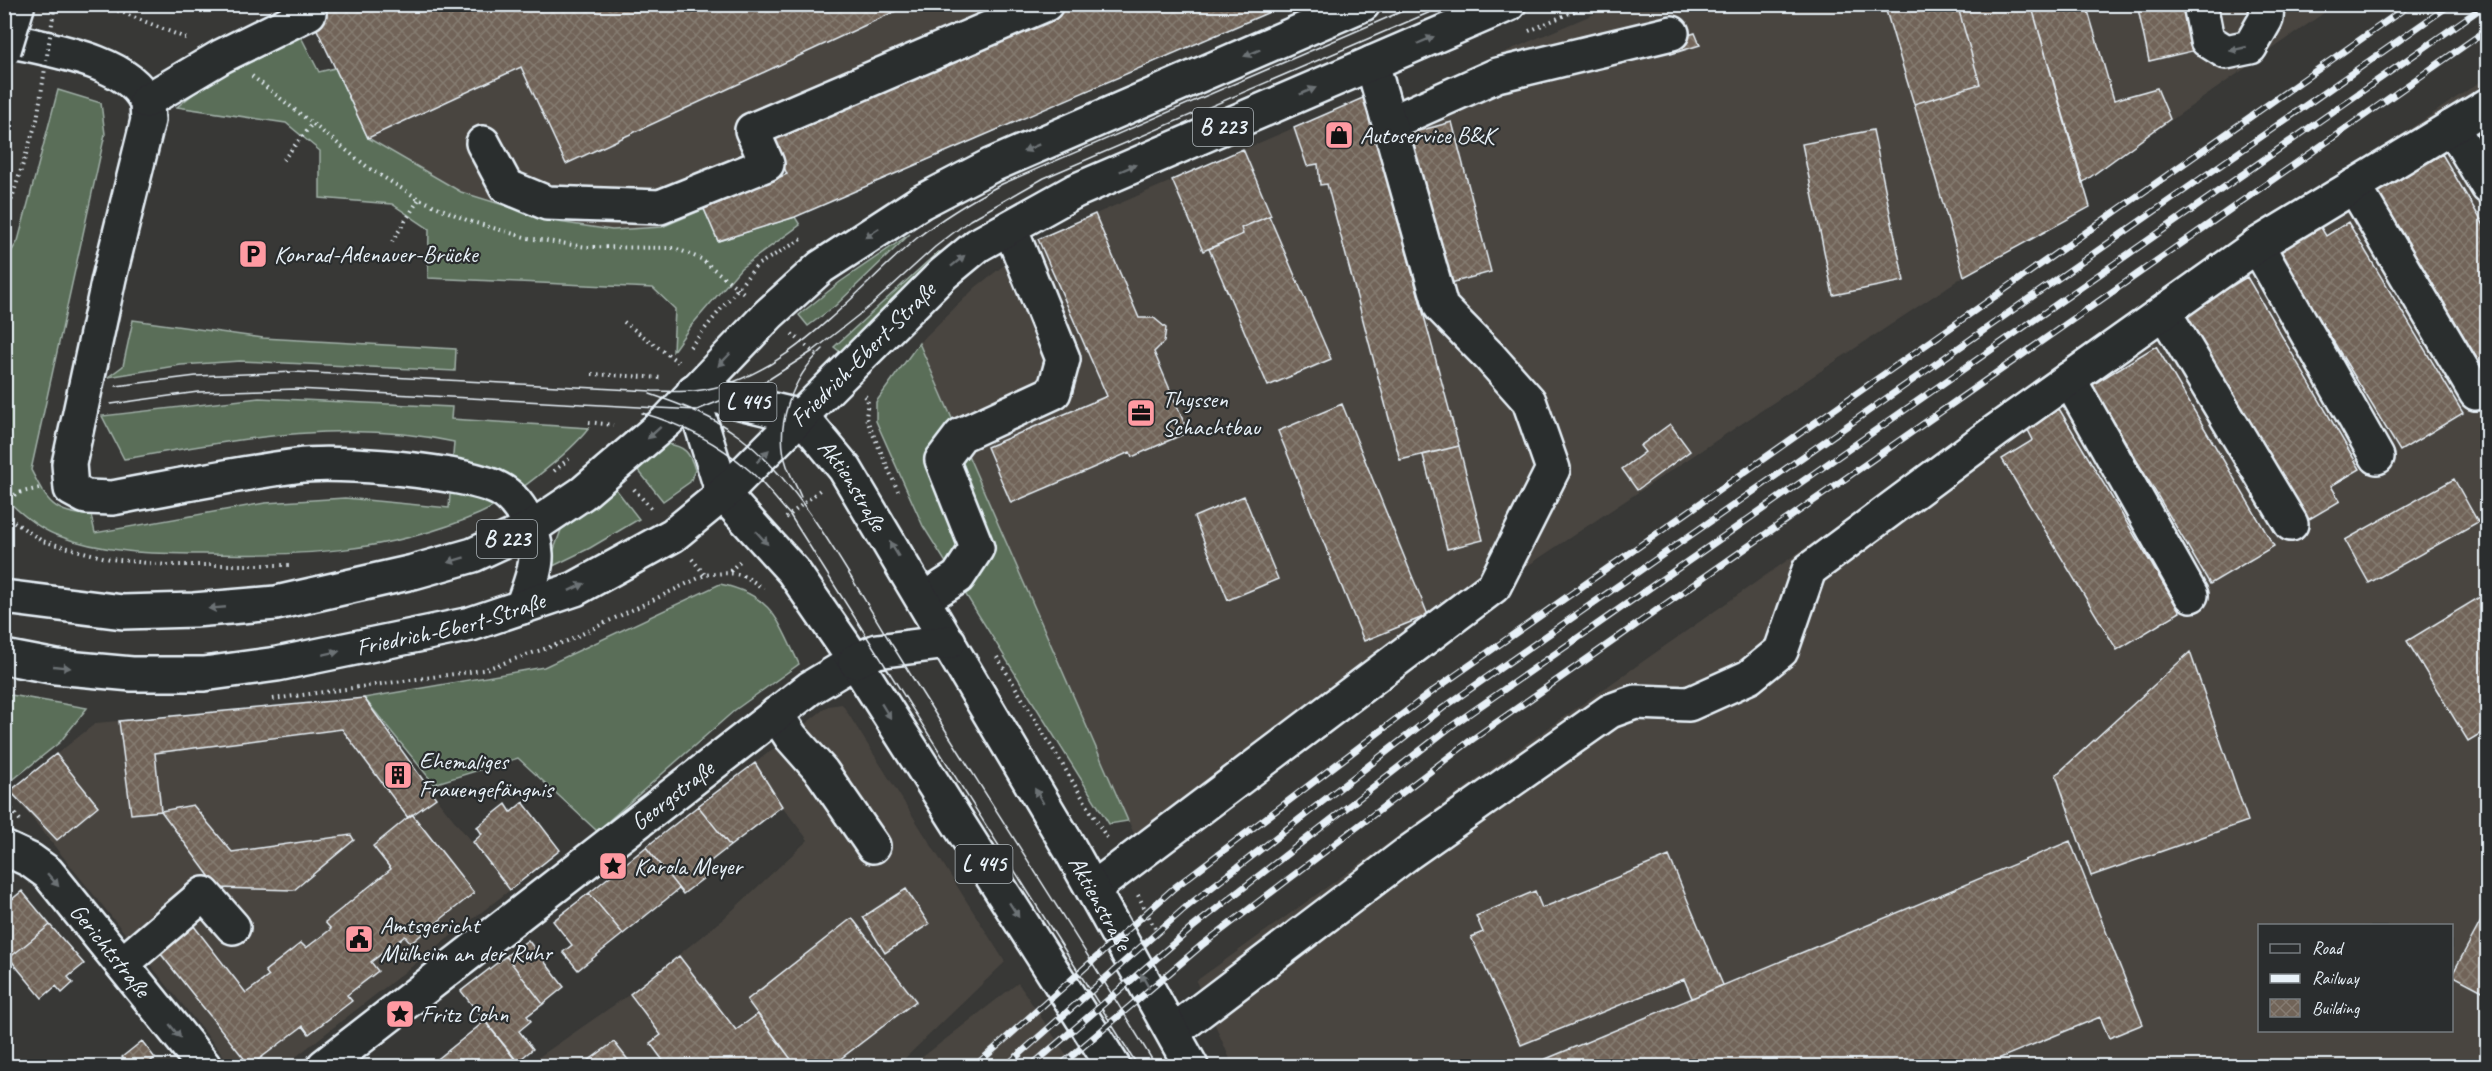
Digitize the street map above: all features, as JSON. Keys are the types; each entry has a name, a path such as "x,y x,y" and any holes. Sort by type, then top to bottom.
{"main road":[{"path":"4,50 18,4"},
{"path":"483,143 506,186 547,203 660,207 767,164 752,130 1046,4"},
{"name":"B 223","path":"7,594 123,612 194,610 276,603 413,572 473,555 531,528 583,493 667,421 680,384 769,314 821,267 921,201 990,166 1363,4"},
{"name":"Friedrich-Ebert-Straße","path":"4,657 56,667 132,674 204,674 277,664 471,624 575,589 672,534 723,494 943,274 978,245 1075,191 1509,4"},
{"path":"2201,9 2207,40 2226,52 2250,47 2266,19 2267,4"},
{"path":"146,101 222,56 309,13"},
{"path":"1390,123 1497,75 1672,33"},
{"path":"4,39 110,68 130,81 146,101 148,120 111,268 69,464 71,489 86,497 111,498 298,465 354,465 477,479 501,490 514,501 531,528 537,556 522,607"},
{"path":"1093,889 1494,586 1553,469 1529,401 1442,307 1372,63"},
{"path":"1174,1031 1408,853 1610,711 1635,702 1689,704 1749,677 1781,651 1809,570 2069,379 2257,245 2487,105"},
{"path":"2452,127 2487,187"},
{"path":"2354,186 2476,393"},
{"path":"924,599 958,577 976,549 942,460 961,435 1054,392 1063,359 1010,228"},
{"path":"2257,245 2377,457"},
{"path":"2164,312 2290,524"},
{"path":"2069,379 2191,595"},
{"name":"Aktienstraße","path":"680,384 802,417 845,469 924,599 1093,889 1174,1031 1191,1066"},
{"name":"L 445","path":"680,384 697,410 723,494 793,571 855,661 1113,1066"},
{"name":"Georgstraße","path":"324,1066 810,688 855,661 878,651 949,642"},
{"path":"776,714 791,737 822,772 873,846"},
{"name":"Gerichtstraße","path":"4,848 30,860 48,873 204,1066"},
{"path":"122,964 204,894 233,927"}],"path":[{"path":"4,223 37,120 55,4"},
{"path":"101,4 160,26 222,56 264,84 369,169 419,199 469,221 528,238 586,247 675,248 701,259 868,399 866,418 877,443 762,538 729,572"},
{"path":"283,160 312,124"},
{"path":"392,242 419,199"},
{"path":"624,322 678,362"},
{"path":"592,374 680,384"},
{"path":"589,422 619,426"},
{"path":"615,467 705,575"}],"shaded area":[{"path":"305,5 1288,5 795,217 718,241 704,209 662,227 612,230 558,222 461,192 376,145 368,138"},
{"path":"1615,5 2335,5 2082,183 2090,207 1964,276 1512,576 1512,593 1497,600 1149,868 919,343 976,287 1038,239 1365,97 1369,110"},
{"path":"2487,77 2488,1047 2476,1066 1233,1066 1196,981 1568,714 2226,253"},
{"path":"364,698 436,798 510,890 284,1066 232,1066 10,791 96,723"},
{"path":"842,704 1005,962 901,1062 908,1066 526,1066 630,994 723,919 808,840 782,806 755,763 828,706"},
{"path":"1018,983 1074,1066 911,1066"}],"green space":[{"path":"300,35 319,72 335,68 368,138 461,192 558,222 612,230 662,227 704,209 718,241 795,217 800,225 741,268 690,327 673,351 675,309 653,288 428,278 429,229 392,204 320,198 320,151 286,123 177,107 221,72"},
{"path":"58,90 101,103 105,134 31,470 53,504 68,512 91,515 95,533 265,503 345,498 449,508 454,442 412,435 371,432 288,434 124,459 102,416 259,398 452,407 451,419 589,428 568,451 522,488 492,508 445,527 377,544 309,553 147,553 92,546 56,535 35,524 5,498 4,263 18,241"},
{"path":"910,234 835,306 808,326 799,315 840,282"},
{"path":"938,252 946,252 844,355 834,347"},
{"path":"133,320 263,338 456,349 455,371 240,361 181,365 108,377 123,366"},
{"path":"919,343 1128,821 1109,824 923,526 876,421 876,402"},
{"path":"667,444 686,451 695,470 690,482 663,501 638,470"},
{"path":"615,488 639,519 590,548 547,569 561,530"},
{"path":"720,584 751,595 771,612 785,634 799,664 735,710 597,831 518,758 434,784 364,698 544,667"},
{"path":"5,694 87,708 60,742 5,786"}],"building":[{"path":"305,4 911,4 566,164 521,67 368,138"},
{"path":"1074,4 1288,4 795,217 718,241 704,209 787,174 771,137"},
{"path":"1884,4 1957,4 1980,84 1914,104"},
{"path":"1957,4 2031,4 2090,207 1964,276 1914,104 1980,84"},
{"path":"2031,4 2086,4 2114,100 2157,88 2170,119 2082,183"},
{"path":"2137,4 2182,4 2192,51 2149,61"},
{"path":"1695,33 1700,45 1671,54 1668,41"},
{"path":"1365,97 1459,446 1400,460 1327,184 1320,185 1318,164 1307,166 1294,128"},
{"path":"1452,122 1491,272 1447,284 1407,134"},
{"path":"2488,126 2488,152 2476,133"},
{"path":"1873,130 1904,281 1833,295 1802,144"},
{"path":"1243,149 1271,215 1241,228 1243,234 1203,251 1172,180"},
{"path":"2442,154 2488,232 2488,377 2378,192"},
{"path":"1095,214 1139,318 1154,318 1166,328 1164,342 1154,352 1188,432 1132,457 1130,452 1011,503 987,447 1107,396 1038,239"},
{"path":"1269,216 1331,359 1268,386 1209,249 1243,234 1241,228"},
{"path":"2317,221 2326,236 2348,222 2463,413 2400,451 2276,247"},
{"path":"2247,277 2360,469 2331,486 2340,501 2306,521 2184,314"},
{"path":"2156,346 2274,546 2210,584 2092,385"},
{"path":"1342,404 1428,615 1364,641 1278,431"},
{"path":"2058,407 2180,612 2117,650 2002,459 2033,440 2026,426"},
{"path":"1670,424 1690,451 1637,490 1622,469 1645,452 1640,446"},
{"path":"1459,446 1483,540 1447,549 1423,455"},
{"path":"2454,479 2478,522 2369,583 2345,540"},
{"path":"1244,496 1278,579 1228,600 1194,517"},
{"path":"2488,592 2488,729 2468,741 2407,641"},
{"path":"2190,652 2248,821 2091,876 2056,775"},
{"name":"Ehemaliges Frauengefängnis","path":"364,698 436,798 408,818 342,729 155,753 161,811 131,814 119,721"},
{"path":"56,754 98,806 57,840 10,791"},
{"path":"755,763 782,806 730,846 698,806"},
{"path":"523,802 560,850 510,890 473,842 482,834 477,827 506,804 511,812"},
{"path":"193,805 232,852 351,835 354,840 294,890 218,888 161,811"},
{"path":"698,806 730,846 698,871 704,878 683,894 646,847"},
{"name":"Amtsgericht Mülheim an der Ruhr","path":"412,814 474,893 411,943 405,936 371,962 378,971 347,995 352,1001 309,1034 303,1026 250,1066 156,948 190,921 246,993 269,976 265,971 301,943 306,948 331,929 325,922 391,869 373,846"},
{"path":"2070,841 2143,1024 2109,1038 2100,1017 1981,1066 1529,1066"},
{"path":"646,847 679,889 623,934 589,893"},
{"path":"1669,856 1723,985 1692,998 1684,979 1521,1045 1471,937 1483,932 1476,916 1535,891 1542,908"},
{"path":"906,889 929,924 885,953 863,917"},
{"path":"22,891 50,925 9,958 4,953 4,893 11,900"},
{"path":"589,893 623,934 578,970 563,952 572,945 553,921"},
{"path":"2488,908 2488,994 2453,976"},
{"path":"852,918 916,1001 831,1066 796,1066 747,1000"},
{"path":"50,925 84,964 68,977 73,983 62,993 56,986 42,998 9,958"},
{"path":"528,940 564,987 543,1004 506,956"},
{"path":"506,956 543,1004 527,1016 531,1021 519,1031 533,1049 517,1062 461,991"},
{"path":"679,956 736,1030 758,1014 796,1066 667,1066 650,1043 661,1035 630,994"},
{"path":"485,1021 521,1066 429,1066"},
{"path":"142,1041 155,1058 144,1066 129,1066 122,1057"},
{"path":"614,1042 633,1066 581,1066"}],"tram line":[{"path":"116,386 196,376 295,372 652,391 694,391 727,384 758,371 787,353 815,332 917,238 947,216 991,190 1419,4"},
{"path":"111,404 198,392 297,389 697,410 760,385 813,351 870,306 935,247 970,220 1044,178 1449,4"},
{"path":"801,497 783,451 784,419 788,403 803,373 823,349"},
{"path":"650,394 708,417 740,437 763,457 806,507 1156,1066"},
{"path":"642,413 685,429 725,451 754,475 790,515 1138,1066"}],"railway":[{"path":"975,1066 1174,888 1433,691 2411,4"},
{"path":"1006,1066 1185,908 1443,708 2451,4"},
{"path":"1031,1066 1193,927 1453,725 2487,4"},
{"path":"1060,1066 1202,945 1470,741 2488,29"}],"place":[{"name":"Autoservice B&K","path":"1339,135"},
{"name":"Konrad-Adenauer-Brücke","path":"253,254"},
{"name":"Thyssen Schachtbau","path":"1141,413"},
{"name":"Ehemaliges Frauengefängnis","path":"398,775"},
{"name":"Karola Meyer","path":"613,866"},
{"name":"Amtsgericht Mülheim an der Ruhr","path":"359,939"},
{"name":"Fritz Cohn","path":"400,1014"}]}
